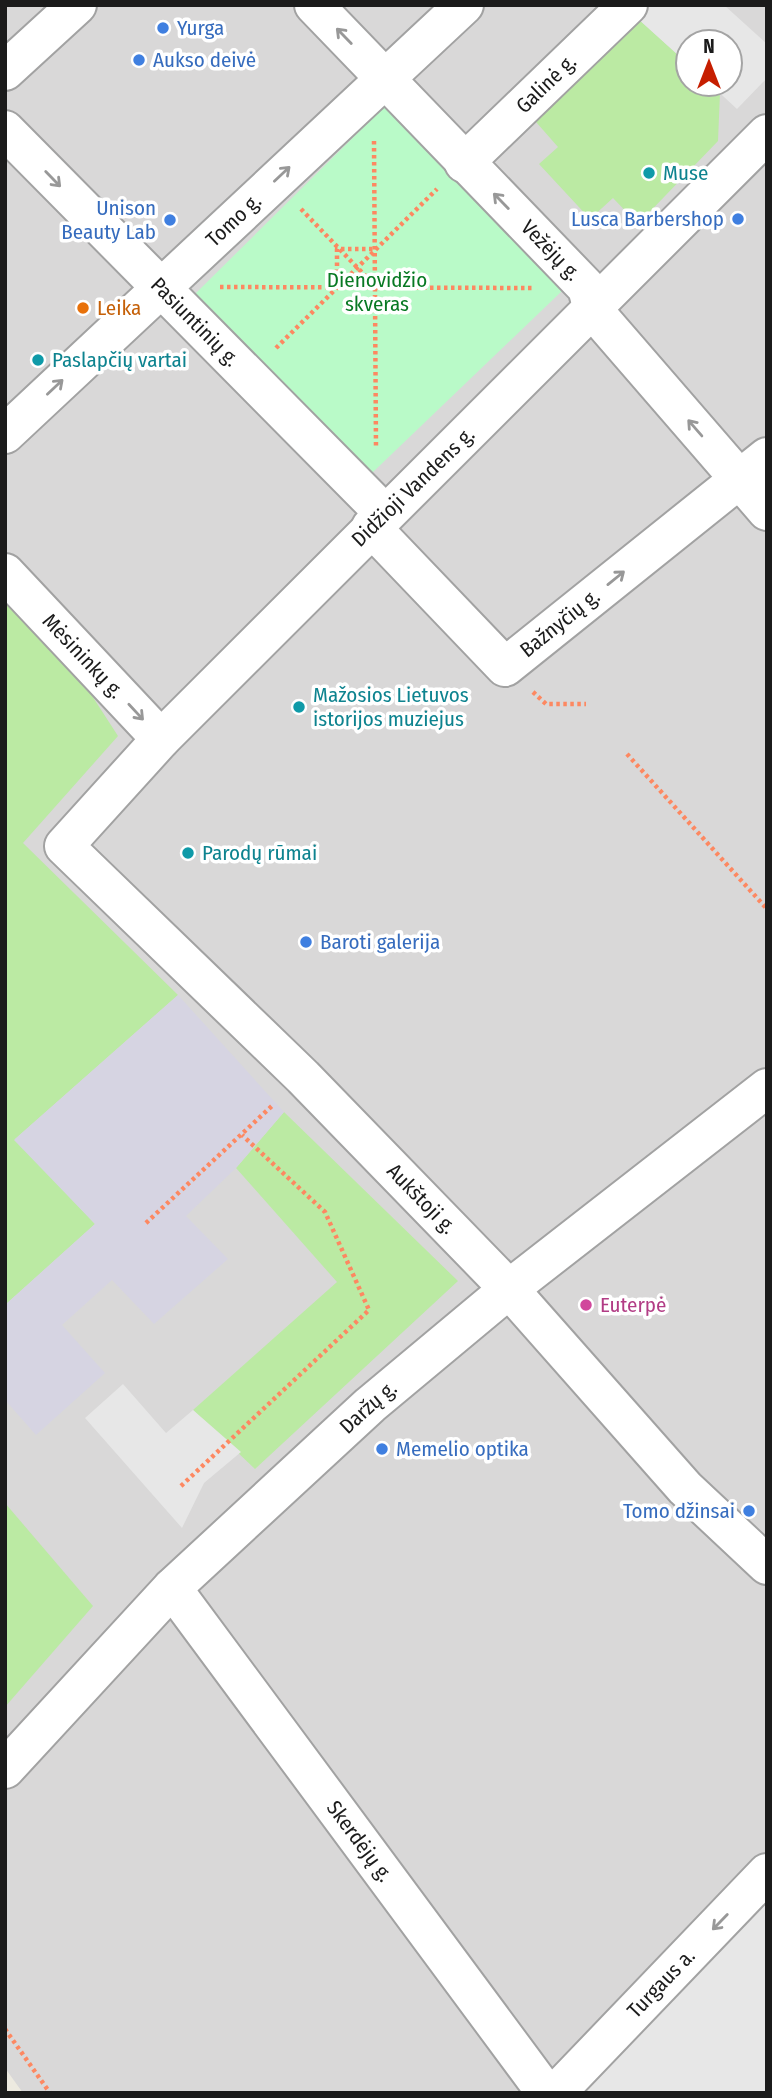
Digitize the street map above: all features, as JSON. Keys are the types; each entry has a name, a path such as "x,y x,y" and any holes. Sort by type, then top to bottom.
{"street":[{"path":"5,71 77,5"},
{"name":"Vežėjų g.","path":"314,5 379,84 464,163 753,468 767,511"},
{"name":"Tomo g.","path":"5,434 464,5"},
{"name":"Galinė g.","path":"464,163 628,5"},
{"name":"Pasiuntinių g.","path":"5,130 248,376 377,515"},
{"name":"Didžioji Vandens g.","path":"64,846 161,739 590,299 767,134"},
{"name":"Bažnyčių g.","path":"377,515 505,667 753,468"},
{"name":"Mėsininkų g.","path":"5,573 161,739"},
{"name":"Aukštoji g.","path":"64,846 303,1077 509,1289 685,1489 767,1565"},
{"name":"Daržų g.","path":"5,1769 172,1588 370,1405 509,1289 767,1088"},
{"name":"Skerdėjų g.","path":"172,1588 546,2093"},
{"name":"Turgaus a.","path":"556,2093 767,1872"}],"path":[{"path":"377,515 375,249 379,84"},
{"path":"248,376 464,163"},
{"path":"275,181 375,287"},
{"path":"337,249 375,249"},
{"path":"337,249 337,287"},
{"path":"160,288 375,287 590,299"},
{"path":"505,667 545,704 586,704"},
{"path":"627,754 767,909"},
{"path":"146,1223 303,1077"},
{"path":"181,1486 369,1310 325,1212 242,1135"},
{"path":"5,2029 50,2093"}],"shaded area":[{"path":"5,5 767,5 767,2093 23,2093 5,2068"},
{"path":"647,5 724,5 767,44 767,78 737,109 725,98 744,98 744,28 674,28 674,51 636,17"},
{"path":"178,995 284,1112 236,1168 186,1216 228,1259 154,1324 112,1280 62,1325 105,1373 36,1435 5,1400 5,1305 95,1224 14,1140"},
{"path":"123,1384 166,1433 193,1410 241,1452 204,1483 182,1528 85,1418"},
{"path":"767,1873 767,2093 576,2093"}],"green space":[{"path":"636,17 674,51 674,98 720,98 718,141 638,224 613,198 590,219 539,164 558,147 529,114"},
{"name":"Dienovidžio skveras","path":"386,105 563,290 372,473 195,294"},
{"path":"5,598 76,671 118,736 23,843 178,995 15,1139 95,1224 5,1305"},
{"path":"284,1112 458,1281 255,1469 193,1410 337,1282 236,1168"},
{"path":"5,1503 93,1606 5,1707"}],"place":[{"name":"Yurga","path":"163,28"},
{"name":"Aukso deivė","path":"139,60"},
{"name":"Muse","path":"649,173"},
{"name":"Lusca Barbershop","path":"738,219"},
{"name":"Unison Beauty Lab","path":"170,220"},
{"name":"Leika","path":"83,308"},
{"name":"Paslapčių vartai","path":"38,360"},
{"name":"Mažosios Lietuvos istorijos muziejus","path":"299,707"},
{"name":"Parodų rūmai","path":"188,853"},
{"name":"Baroti galerija","path":"306,942"},
{"name":"Euterpė","path":"586,1305"},
{"name":"Memelio optika","path":"382,1449"},
{"name":"Tomo džinsai","path":"749,1511"}]}
